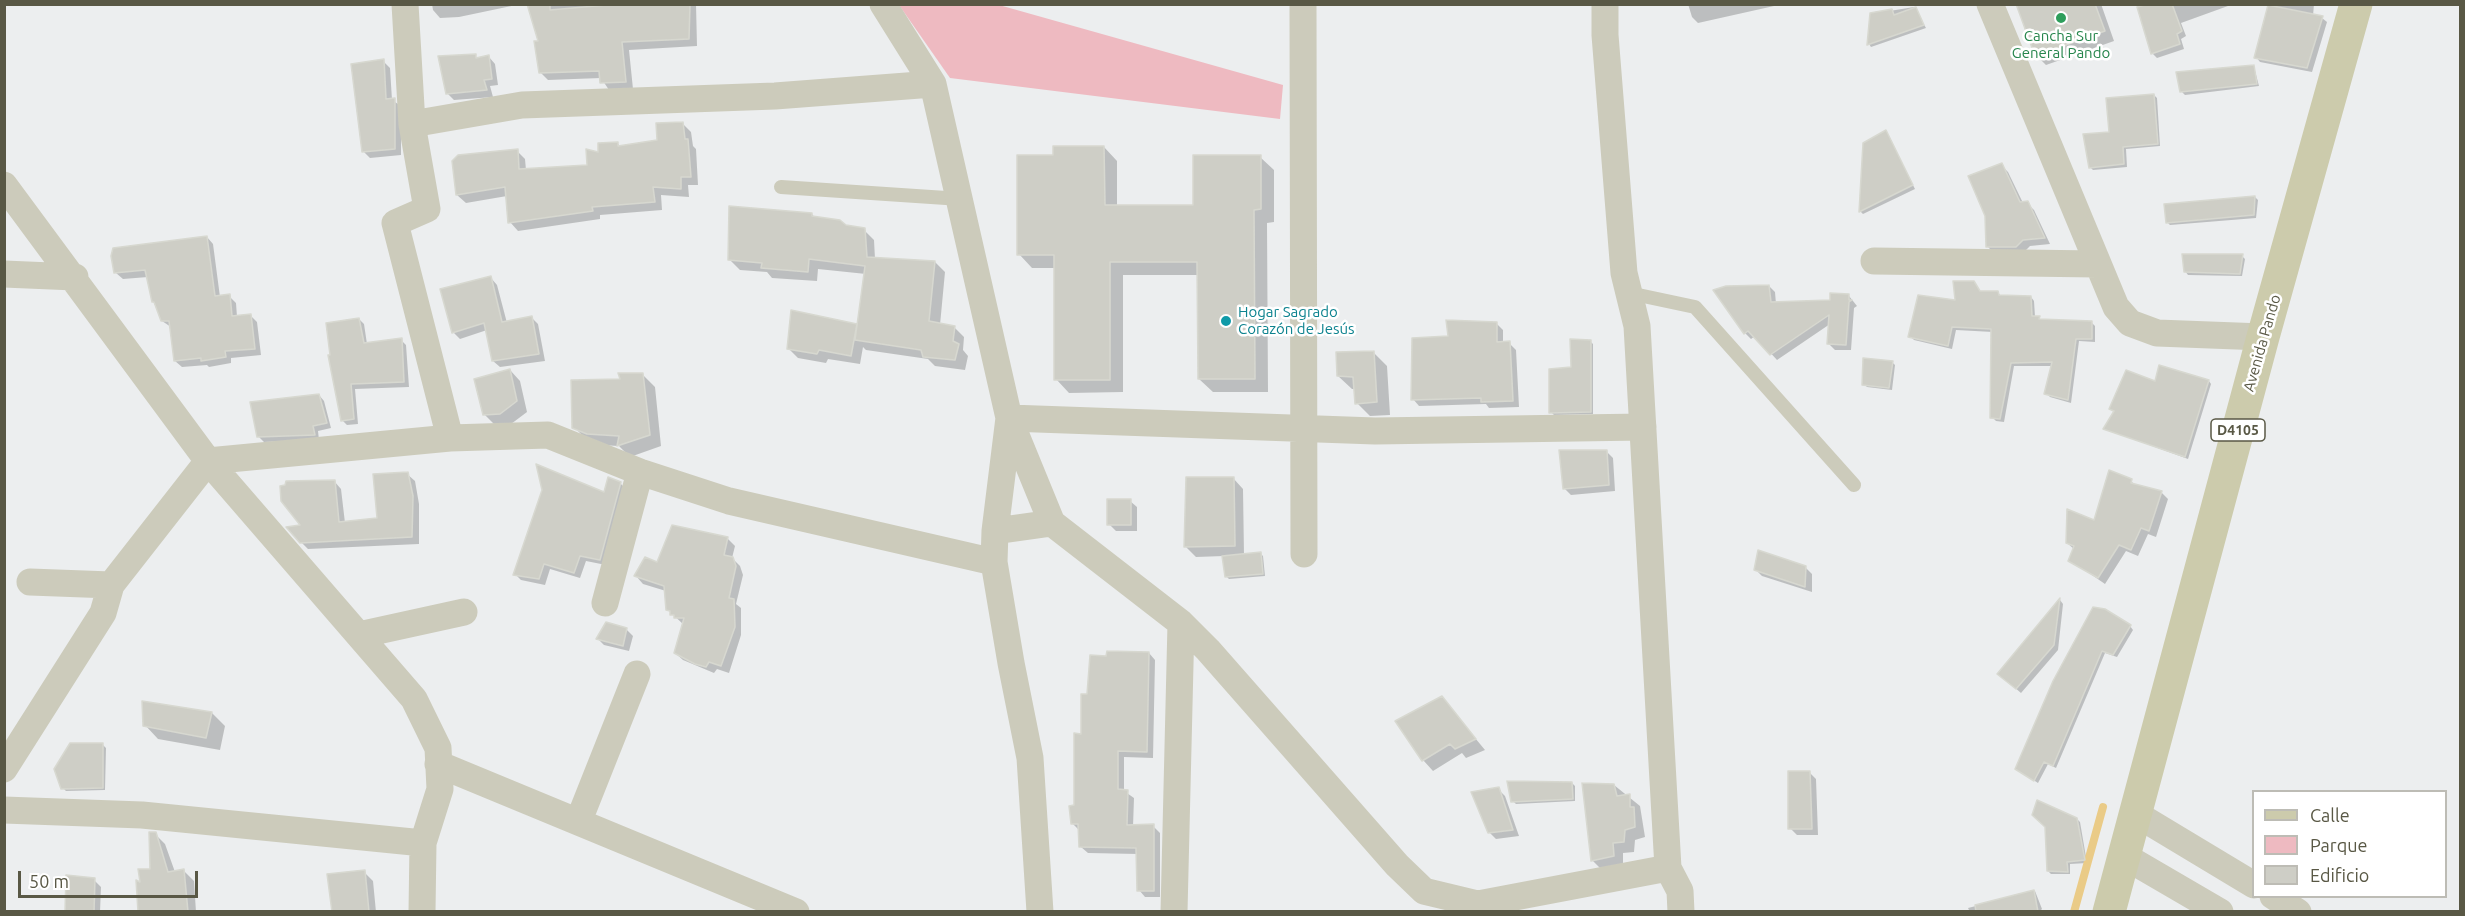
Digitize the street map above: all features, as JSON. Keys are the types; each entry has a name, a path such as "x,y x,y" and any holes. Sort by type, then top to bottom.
{"main road":[{"name":"Avenida Pando","path":"2124,856 2263,337 2356,4"},
{"name":"D4105","path":"2109,912 2124,856"}],"street":[{"path":"405,4 412,124 427,209 395,223 450,438"},
{"path":"883,4 933,84 1009,418 1052,523 1181,623 1208,650 1397,865 1424,891 1478,904 1668,868"},
{"path":"1303,4 1304,554"},
{"path":"1605,4 1605,35 1624,273 1637,326 1668,868 1680,891 1681,912"},
{"path":"1990,4 2116,307 2130,323 2157,333 2263,337"},
{"path":"412,124 522,105 775,96 933,84"},
{"path":"4,185 75,277 208,461 414,699 438,748 441,789 423,843 422,912"},
{"path":"1874,261 2097,264"},
{"path":"4,274 75,277"},
{"path":"1009,418 1375,431 1643,427"},
{"path":"1009,418 995,531 994,562 1030,758 1040,912"},
{"path":"4,769 103,613 111,585 208,461 450,438 548,435 640,472 729,501 994,562"},
{"path":"605,603 640,472"},
{"path":"995,531 1052,523"},
{"path":"30,582 111,585"},
{"path":"359,635 464,612"},
{"path":"1174,912 1181,623"},
{"path":"579,820 638,674"},
{"path":"438,764 579,820 796,912"},
{"path":"4,810 142,815 423,843"},
{"path":"2136,814 2252,884"},
{"path":"2124,856 2220,912"},
{"path":"2275,898 2298,912"}],"lane":[{"path":"781,187 961,199"},
{"path":"1629,293 1695,307 1854,485"}],"green space":[{"path":"899,5 999,5 1283,85 1280,119 950,78"}],"building":[{"path":"527,4 550,4 550,10 618,4 690,4 689,39 622,42 626,82 600,83 599,71 539,73 534,41 538,41"},
{"name":"Cancha Sur General Pando","path":"2016,4 2095,4 2105,31 2035,56"},
{"path":"2148,4 2172,4 2182,31 2177,34 2180,44 2151,54 2137,7"},
{"path":"2268,5 2323,16 2307,68 2254,58"},
{"path":"1916,7 1924,25 1867,45 1870,13 1892,9 1894,15"},
{"path":"476,54 476,58 489,55 492,79 484,80 487,90 446,94 438,56"},
{"path":"384,59 386,99 395,98 395,149 362,152 351,64"},
{"path":"2254,65 2257,84 2180,92 2176,72"},
{"path":"2154,94 2158,144 2123,147 2124,164 2089,168 2083,134 2109,132 2106,98"},
{"path":"683,122 685,139 688,139 691,177 681,177 681,189 653,187 655,202 592,207 593,211 508,223 505,187 456,195 452,161 458,155 518,149 519,169 587,165 586,149 598,152 598,143 618,142 618,146 657,140 656,123"},
{"path":"1886,130 1913,185 1859,212 1863,143"},
{"name":"Hogar Sagrado Corazón de Jesús","path":"1053,146 1104,146 1105,205 1193,205 1193,155 1261,155 1261,209 1254,210 1255,379 1198,379 1197,262 1110,262 1110,380 1054,380 1054,255 1017,255 1017,155 1053,155"},
{"path":"2002,163 2020,202 2028,201 2045,238 2023,240 2016,247 1986,247 1985,216 1968,176"},
{"path":"2255,196 2254,215 2166,223 2164,204"},
{"path":"729,206 812,213 812,216 840,220 846,225 865,228 867,257 935,261 929,321 955,326 953,341 959,344 955,360 923,357 921,350 855,340 865,266 809,259 808,272 761,268 762,263 728,260"},
{"path":"207,236 215,296 230,294 232,316 251,314 255,349 225,351 226,357 201,361 201,358 174,361 169,321 161,321 154,302 152,302 145,270 114,273 111,256 113,248"},
{"path":"2182,254 2243,254 2240,274 2184,272"},
{"path":"491,276 502,322 532,316 539,354 492,361 484,323 452,333 440,289"},
{"path":"1953,281 1974,281 1980,291 1998,291 1999,295 2031,296 2032,316 2040,316 2039,319 2092,321 2092,339 2076,339 2068,400 2044,394 2052,362 2011,363 2000,419 1990,418 1991,329 1952,327 1948,346 1908,337 1918,295 1955,300"},
{"path":"1769,285 1771,302 1830,300 1830,293 1849,294 1849,300 1852,300 1849,302 1846,345 1827,344 1829,315 1770,355 1748,331 1744,334 1713,290 1726,286"},
{"path":"791,310 857,324 851,356 819,350 817,354 787,349"},
{"path":"359,318 364,343 402,338 404,382 351,384 354,419 341,421 328,355 330,355 326,323"},
{"path":"1446,320 1497,322 1497,342 1510,341 1513,401 1481,402 1481,398 1411,400 1412,338 1448,336"},
{"path":"1570,339 1591,340 1591,412 1549,413 1549,369 1571,367"},
{"path":"1374,351 1377,402 1355,404 1353,377 1337,376 1336,352"},
{"path":"1863,358 1893,361 1889,388 1862,385"},
{"path":"2159,365 2209,380 2185,457 2103,429 2114,411 2109,409 2126,370 2155,381"},
{"path":"510,369 517,401 500,414 483,415 474,379"},
{"path":"618,373 643,373 650,435 617,446 619,436 587,434 572,428 571,380 620,379"},
{"path":"319,394 327,423 313,426 315,435 257,437 250,402"},
{"path":"1559,450 1607,450 1609,485 1563,489"},
{"path":"536,464 604,492 608,477 621,482 600,560 580,556 574,573 544,564 539,579 513,575 542,490"},
{"path":"2109,470 2132,479 2131,483 2162,491 2149,531 2141,528 2131,550 2119,545 2098,578 2068,561 2074,546 2066,543 2067,509 2094,520"},
{"path":"408,472 413,496 412,537 300,543 286,527 300,525 281,501 280,486 285,485 286,481 335,480 339,522 377,518 373,474"},
{"path":"1186,477 1234,477 1235,546 1184,547"},
{"path":"1107,499 1131,499 1131,525 1107,525"},
{"path":"672,525 728,537 724,555 733,557 736,566 729,598 734,599 735,627 721,666 709,662 706,667 695,664 674,653 684,618 674,618 674,615 670,615 670,611 666,610 664,586 634,576 645,557 657,562"},
{"path":"1758,550 1806,566 1805,587 1754,570"},
{"path":"1261,552 1263,574 1225,577 1222,556"},
{"path":"2060,598 2054,645 2016,689 1997,674"},
{"path":"2093,607 2105,609 2131,625 2113,655 2102,651 2053,766 2044,762 2034,781 2015,769 2053,681"},
{"path":"606,622 627,628 623,646 596,639"},
{"path":"1107,651 1149,652 1147,752 1118,751 1118,789 1128,790 1127,825 1154,824 1154,891 1137,891 1136,848 1079,847 1078,824 1071,824 1069,806 1074,805 1074,733 1081,734 1081,694 1087,694 1090,655 1106,656"},
{"path":"1442,696 1476,739 1455,749 1450,744 1422,761 1395,721"},
{"path":"142,701 212,712 206,738 143,726"},
{"path":"70,743 103,743 103,788 61,789 54,769"},
{"path":"1788,771 1810,771 1812,829 1788,829"},
{"path":"1507,781 1572,782 1573,799 1511,802"},
{"path":"1582,783 1614,784 1617,796 1630,794 1630,807 1634,807 1635,827 1625,830 1624,842 1613,843 1614,856 1591,861"},
{"path":"1499,787 1513,830 1488,833 1471,792"},
{"path":"2037,800 2077,818 2085,860 2067,862 2068,872 2047,871 2045,827 2032,815"},
{"path":"149,832 156,832 168,872 184,869 188,912 138,912 136,880 140,882 138,869 150,869"},
{"path":"365,870 369,912 332,912 327,874"},
{"path":"66,875 95,878 94,912 65,912"},
{"path":"2034,890 2038,912 1976,912 1975,905"}],"waterway":[{"path":"2074,912 2103,807"}],"place":[{"name":"Cancha Sur General Pando","path":"2061,18"},
{"name":"Hogar Sagrado Corazón de Jesús","path":"1226,321"}]}
